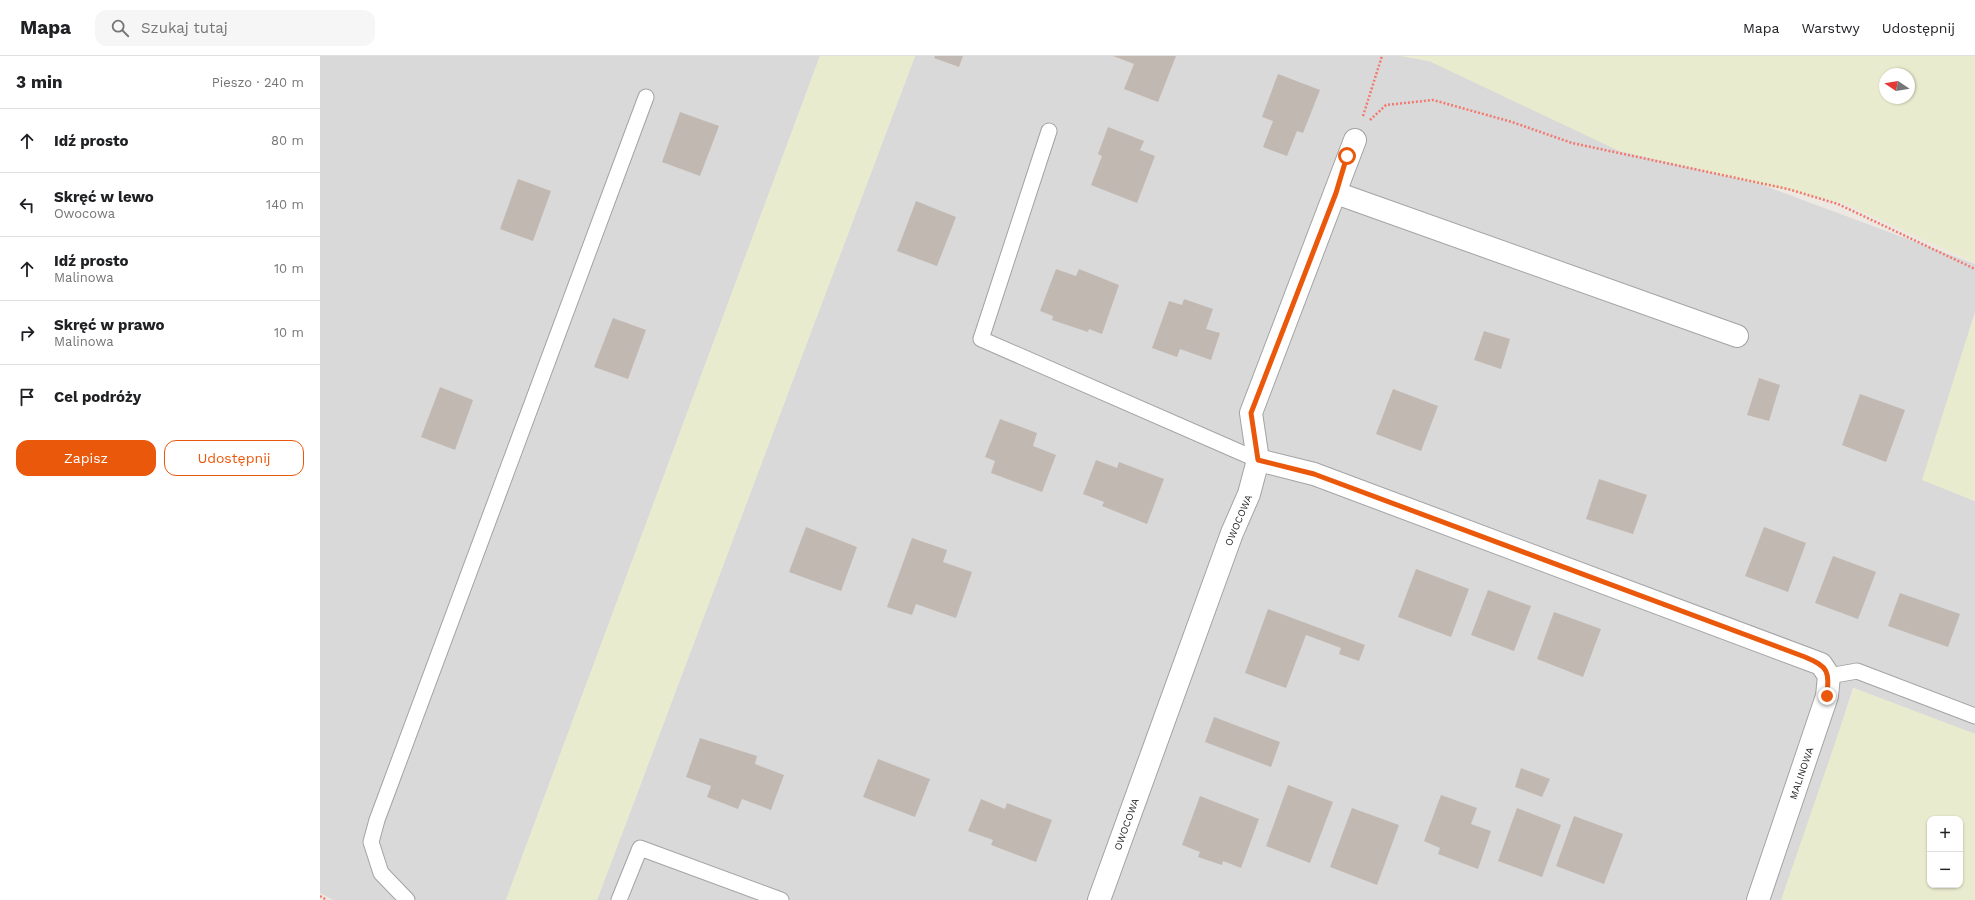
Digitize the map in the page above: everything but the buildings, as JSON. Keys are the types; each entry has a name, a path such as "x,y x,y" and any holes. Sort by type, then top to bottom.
{"street":[{"path":"1355,140 1347,156 1336,193 1251,413 1258,460 1314,474 1805,657 1821,664 1828,676"},
{"path":"1336,193 1736,336"},
{"name":"OWOCOWA","path":"1099,900 1232,533 1249,494 1258,460"},
{"name":"MALINOWA","path":"1758,900 1827,696 1828,676"}],"lane":[{"path":"407,900 381,873 371,842 646,97"},
{"path":"1049,131 981,338 1258,460"},
{"path":"1828,676 1858,671 1975,716"},
{"path":"618,900 640,848 780,900"}],"path":[{"path":"1355,140 1382,56"},
{"path":"1355,140 1373,117 1386,105 1433,100 1512,122 1572,143 1788,189 1814,196 1838,204 1975,269"},
{"path":"320,896 327,900"}],"shaded area":[{"path":"320,56 820,56 506,900 333,900 320,893"},
{"path":"915,56 1401,56 1429,61 1975,264 1975,312 1923,480 1975,501 1975,734 1853,688 1785,900 597,900"}],"green space":[{"path":"820,56 915,56 597,900 506,900"},
{"path":"1401,56 1975,56 1975,263 1845,204 1619,151 1429,61"},
{"path":"1975,312 1975,501 1922,480"},
{"path":"1854,688 1975,734 1975,900 1781,900"}],"route":[{"path":"1347,156 1336,193 1251,413 1258,460 1314,474 1805,657 1821,664 1828,676 1827,696"}]}
